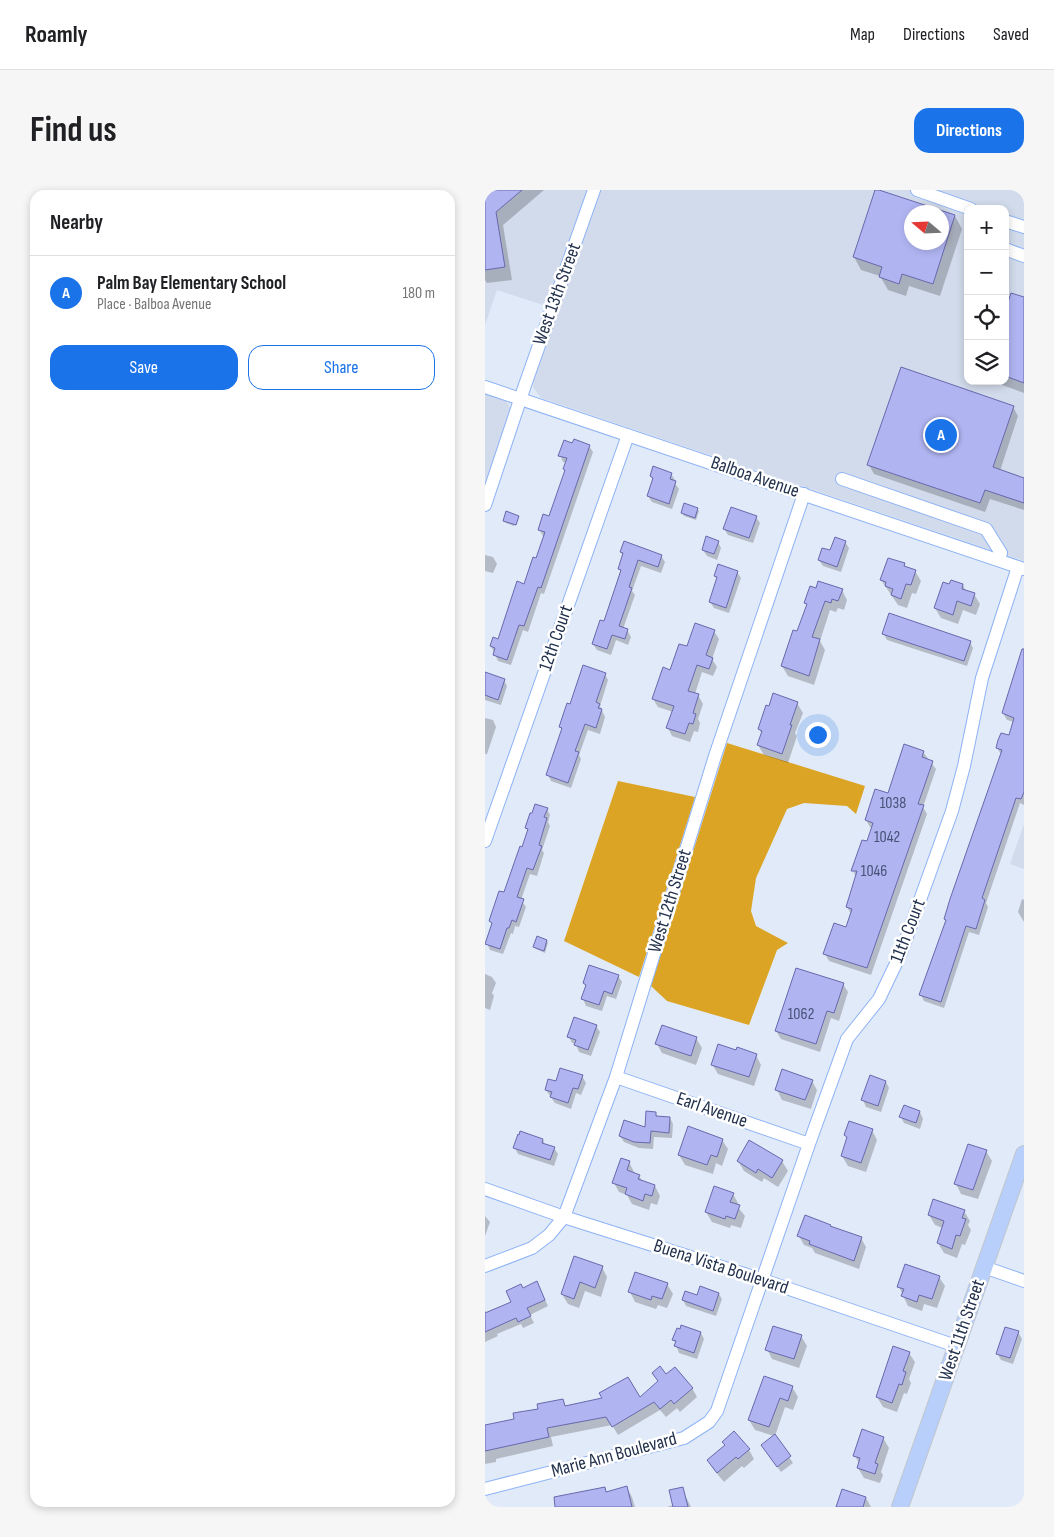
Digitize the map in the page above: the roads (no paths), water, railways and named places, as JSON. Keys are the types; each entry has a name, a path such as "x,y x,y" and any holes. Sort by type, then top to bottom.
{"main road":[{"name":"West 11th Street","path":"900,1507 1024,1154"}],"street":[{"name":"West 13th Street","path":"485,505 520,398 594,190"},
{"path":"917,190 964,207"},
{"path":"1009,225 1024,227"},
{"path":"1008,250 1024,256"},
{"name":"Balboa Avenue","path":"485,387 1021,568"},
{"name":"12th Court","path":"485,841 628,435"},
{"path":"842,479 986,529 1001,553 999,560"},
{"name":"West 12th Street","path":"485,1266 532,1248 549,1235 564,1217 616,1077 715,756 804,494"},
{"name":"11th Court","path":"763,1280 847,1039 879,999 904,944 952,811 964,766 982,678 1021,568"},
{"name":"Earl Avenue","path":"616,1077 809,1144"},
{"name":"Buena Vista Boulevard","path":"485,1189 564,1217 763,1280 956,1346"},
{"path":"984,1267 1024,1282"},
{"name":"Marie Ann Boulevard","path":"485,1489 684,1438 709,1422 717,1411 763,1280"}],"place":[{"name":"Palm Bay Elementary School","path":"941,435"}]}
